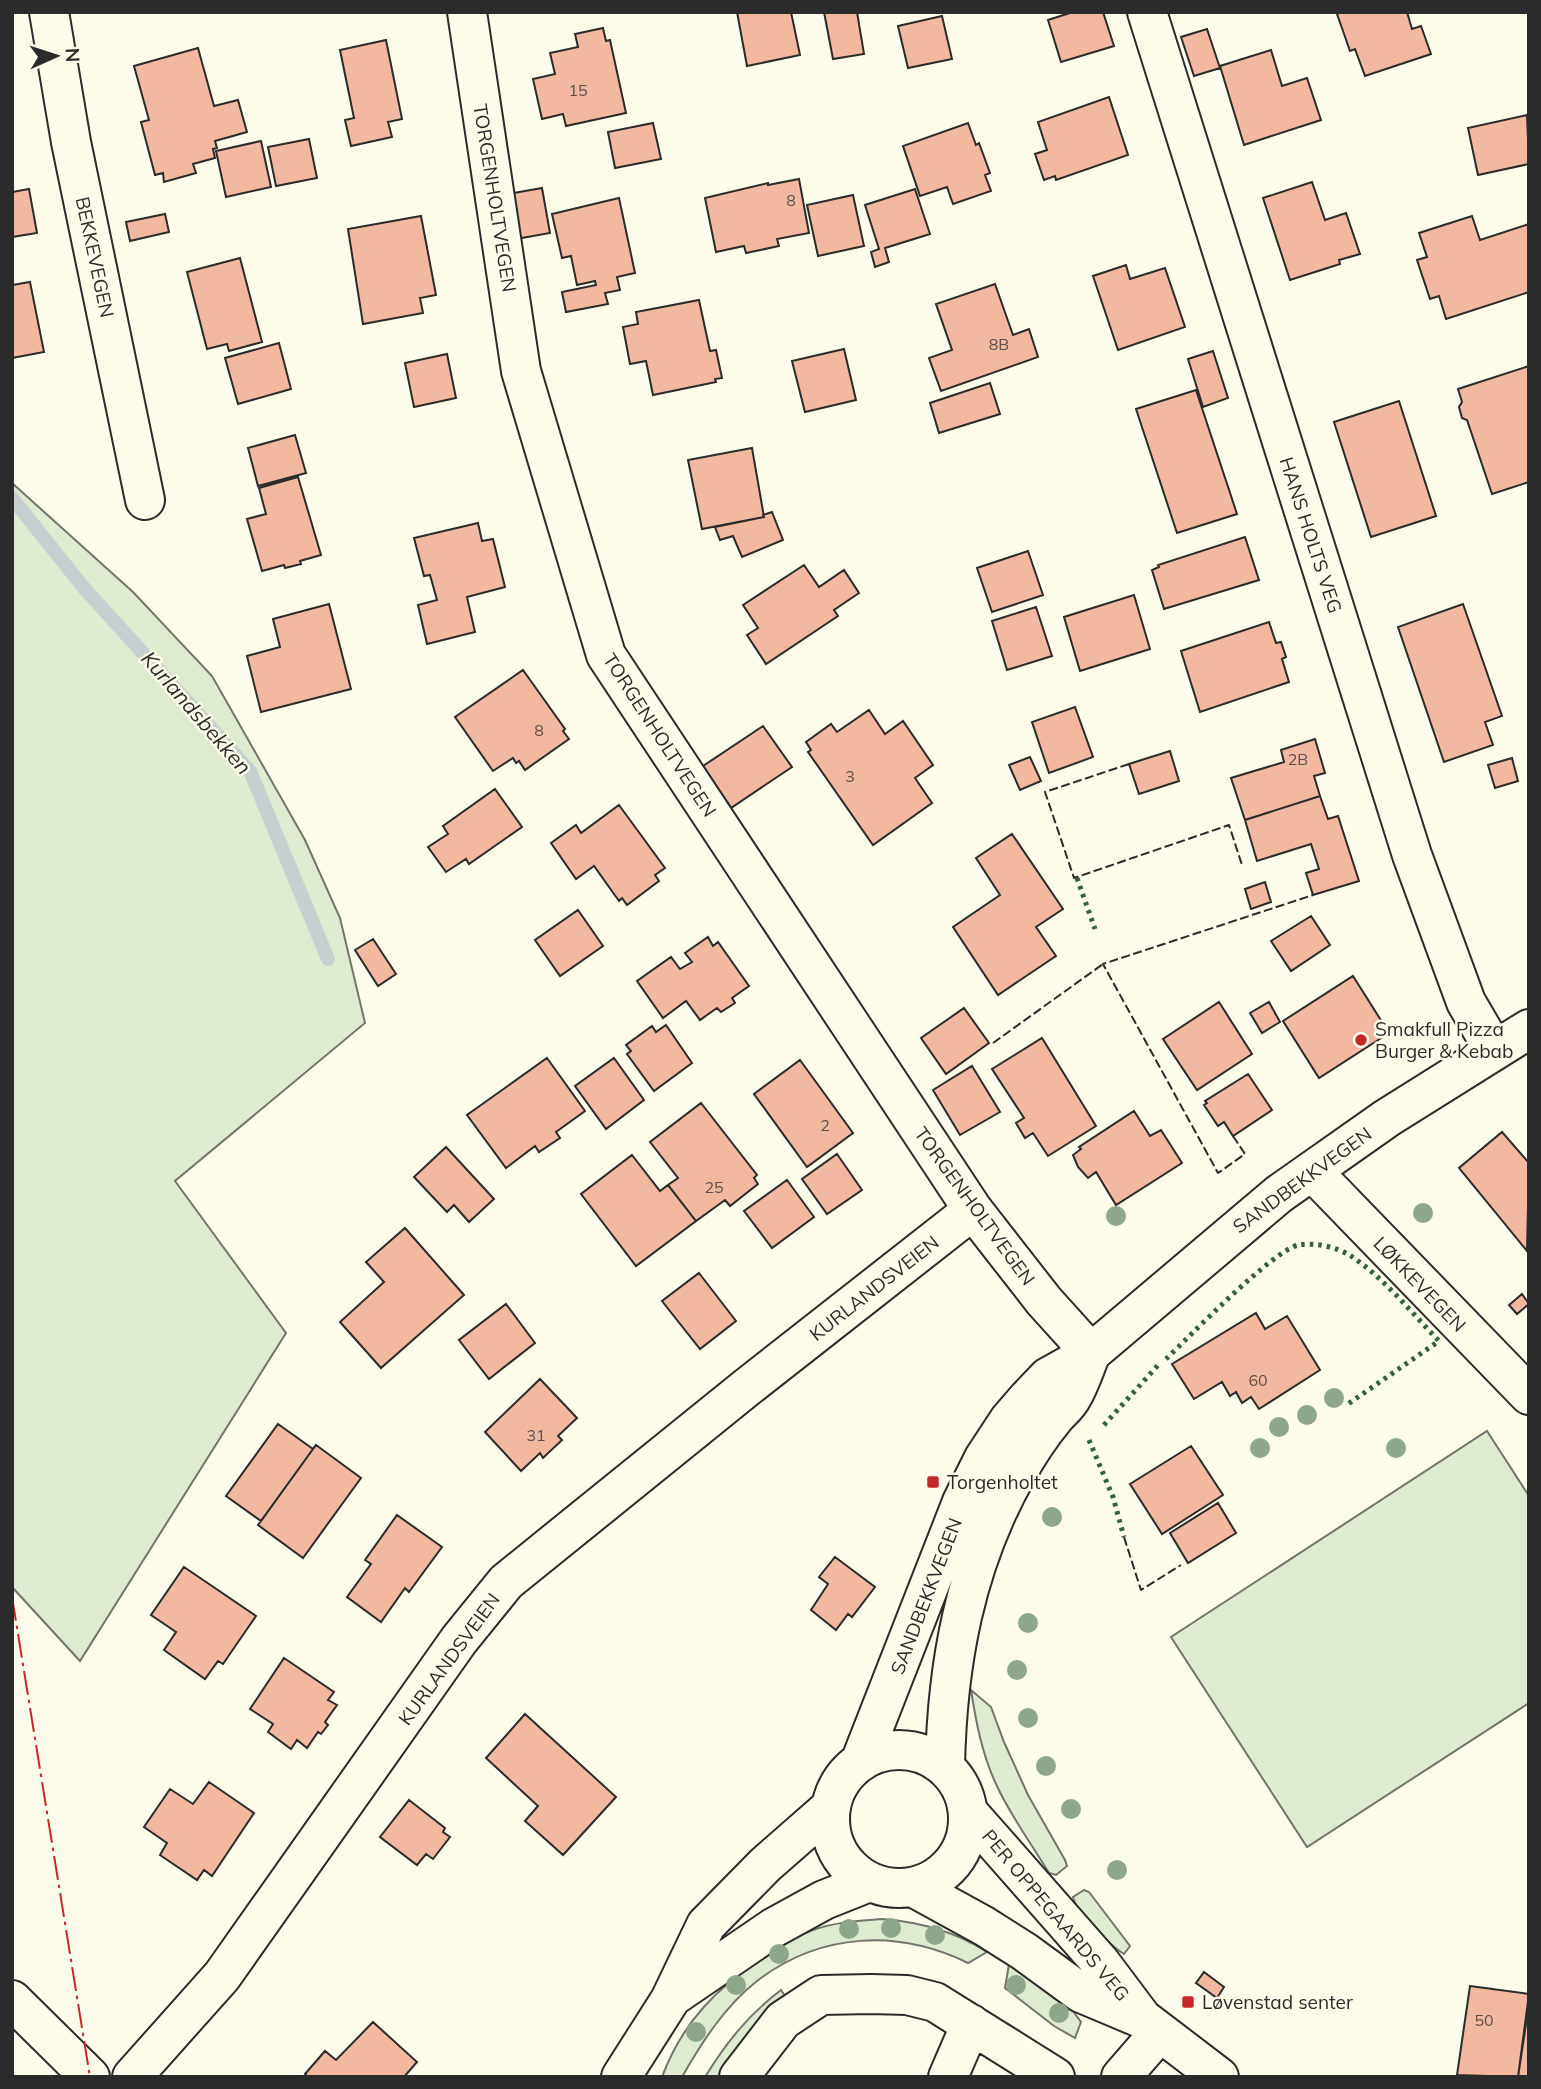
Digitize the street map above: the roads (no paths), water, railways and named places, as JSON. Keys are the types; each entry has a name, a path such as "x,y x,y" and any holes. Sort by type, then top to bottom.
{"street":[{"name":"BEKKEVEGEN","path":"50,12 71,142 145,500"},
{"name":"TORGENHOLTVEGEN","path":"467,12 521,371 606,655 973,1210 1044,1301 1091,1353"},
{"name":"HANS HOLTS VEG","path":"1147,12 1412,855 1466,1002 1494,1050"},
{"name":"SANDBEKKVEGEN","path":"861,1760 884,1706 946,1537 984,1458 1009,1420 1048,1377 1091,1353 1279,1194 1387,1118 1529,1029"},
{"name":"LØKKEVEGEN","path":"1312,1171 1529,1395"},
{"name":"KURLANDSVEIEN","path":"131,2077 222,1976 459,1640 506,1582 746,1388 973,1210"},
{"name":"SANDBEKKVEGEN","path":"944,1766 950,1669 974,1568 993,1517 1035,1444 1072,1398 1091,1353"},
{"path":"904,1749 926,1755 944,1766 964,1795 968,1812 967,1832 960,1852 948,1868 931,1880 913,1887 897,1889 869,1882 854,1872 833,1843 829,1826 830,1808 840,1781 861,1760 882,1751 904,1749"},
{"path":"621,2077 670,2000 706,1925 765,1866 830,1808"},
{"name":"PER OPPEGAARDS VEG","path":"968,1812 1100,1962 1152,2026"},
{"path":"670,2000 773,1928 824,1900 869,1882"},
{"name":"PER OPPEGAARDS VEG","path":"913,1887 985,1926 1081,1993 1152,2026 1219,2077"},
{"path":"739,2077 783,2020 821,1995 907,1995 935,2002 1055,2077"},
{"path":"12,2000 90,2077"},
{"path":"948,2077 971,2024"},
{"path":"1121,2077 1152,2026"}],"waterway":[{"name":"Kurlandsbekken","path":"12,498 84,588 250,771 328,959"}],"place":[{"name":"Smakfull Pizza Burger & Kebab","path":"1361,1040"},
{"name":"Torgenholtet","path":"933,1482"},
{"name":"Løvenstad senter","path":"1188,2002"}]}
